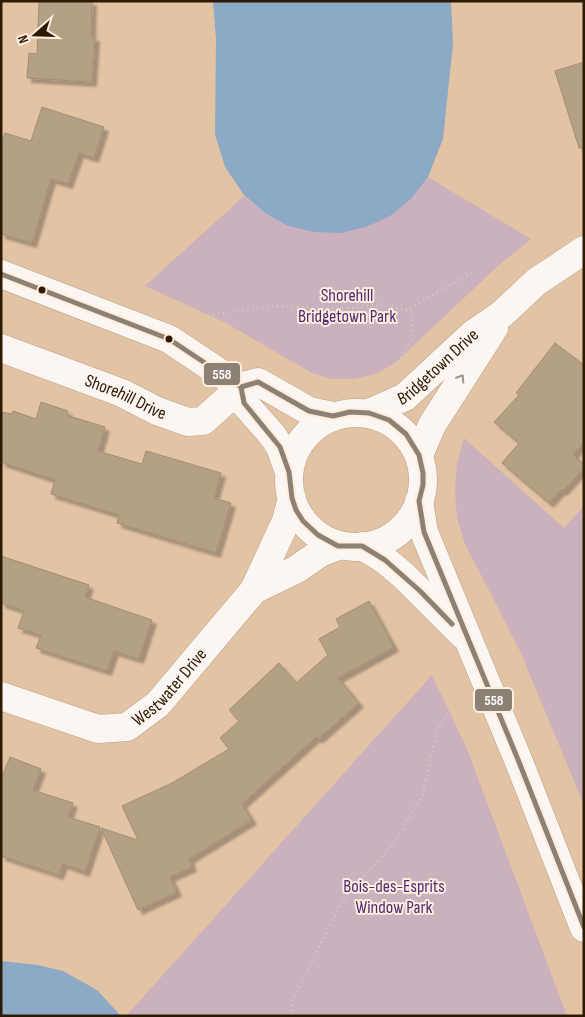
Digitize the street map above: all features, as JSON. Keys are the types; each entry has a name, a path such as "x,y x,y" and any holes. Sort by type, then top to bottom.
{"street":[{"name":"Bridgetown Drive","path":"370,413 405,397 473,334 502,314 536,282 584,250"},
{"path":"1,274 169,339 241,387 244,403 273,436 280,447 296,510 303,521 318,535 385,560 404,576 466,638"},
{"name":"Bridgetown Drive","path":"419,455 432,425 502,314"},
{"name":"Shorehill Drive","path":"1,348 122,394 157,411 188,422 203,421 241,387"},
{"path":"241,387 258,382 309,411 333,416"},
{"path":"290,485 294,452 306,434 320,422 333,416 350,412 370,413 389,420 406,434 419,455 423,473 423,486 417,508 408,523 385,540 350,546"},
{"name":"Westwater Drive","path":"1,696 98,729 127,727 158,704 254,590 286,521 290,485"},
{"path":"419,501 424,532 453,600 466,638 519,762 584,928"},
{"name":"Westwater Drive","path":"254,590 297,569 320,553 350,546"}],"path":[{"path":"406,310 475,271"},
{"path":"198,317 270,306 338,309 384,304 413,312 411,341 389,376"},
{"path":"293,1016 292,1002 342,901 394,843 422,796 437,731 453,707"}],"green space":[{"name":"Shorehill Bridgetown Park","path":"428,177 531,239 498,266 396,362 376,374 354,379 332,379 312,373 226,323 145,286 244,196 265,213 411,199"},
{"path":"464,438 564,528 584,506 584,805 520,651 465,544 457,518 455,491 457,464"},
{"name":"Bois-des-Esprits Window Park","path":"432,675 467,749 567,1016 126,1016"}],"water":[{"path":"213,1 451,1 453,44 443,139 428,177 411,199 390,216 366,227 341,233 314,232 288,226 265,213 244,195 225,167 215,134 216,39"},
{"path":"1,961 38,965 63,971 97,990 121,1016 1,1016"}],"building":[{"path":"39,1 92,1 91,37 95,37 92,82 27,78 29,53 37,54"},
{"path":"584,62 584,148 579,148 555,71"},
{"path":"42,107 104,127 94,158 79,153 68,184 51,179 32,243 1,234 1,145 5,133 31,141"},
{"path":"555,343 584,365 584,442 573,455 584,464 584,468 549,503 502,463 519,443 494,422 519,395 516,393"},
{"path":"41,402 68,411 66,415 105,427 98,451 142,464 146,451 221,473 214,498 231,503 216,553 117,523 119,515 51,494 55,480 1,462 1,412 12,414 13,411 36,419"},
{"path":"1,556 89,585 85,597 152,620 139,659 114,651 107,671 36,648 41,635 18,628 24,611 1,603"},
{"path":"369,601 394,647 338,678 359,703 318,739 316,737 242,804 252,820 189,859 192,867 170,877 177,892 138,910 101,828 138,840 122,806 172,783 229,749 220,738 239,721 229,710 279,663 296,683 328,655 319,639 340,627 336,619"},
{"path":"10,757 41,769 33,790 73,803 68,817 100,827 85,872 63,864 59,875 1,856 1,779"}],"transit line":[{"name":"558","path":"1,274 169,339 241,387 258,382 309,411 333,416 350,412 369,413 389,420 406,434 419,455 423,473 423,485 419,501 424,532 519,762 584,927"},
{"name":"558","path":"228,378 241,387 244,403 280,447 289,472 292,498 296,510 303,521 318,535 338,546 362,546 385,560 420,591 452,624"}]}
